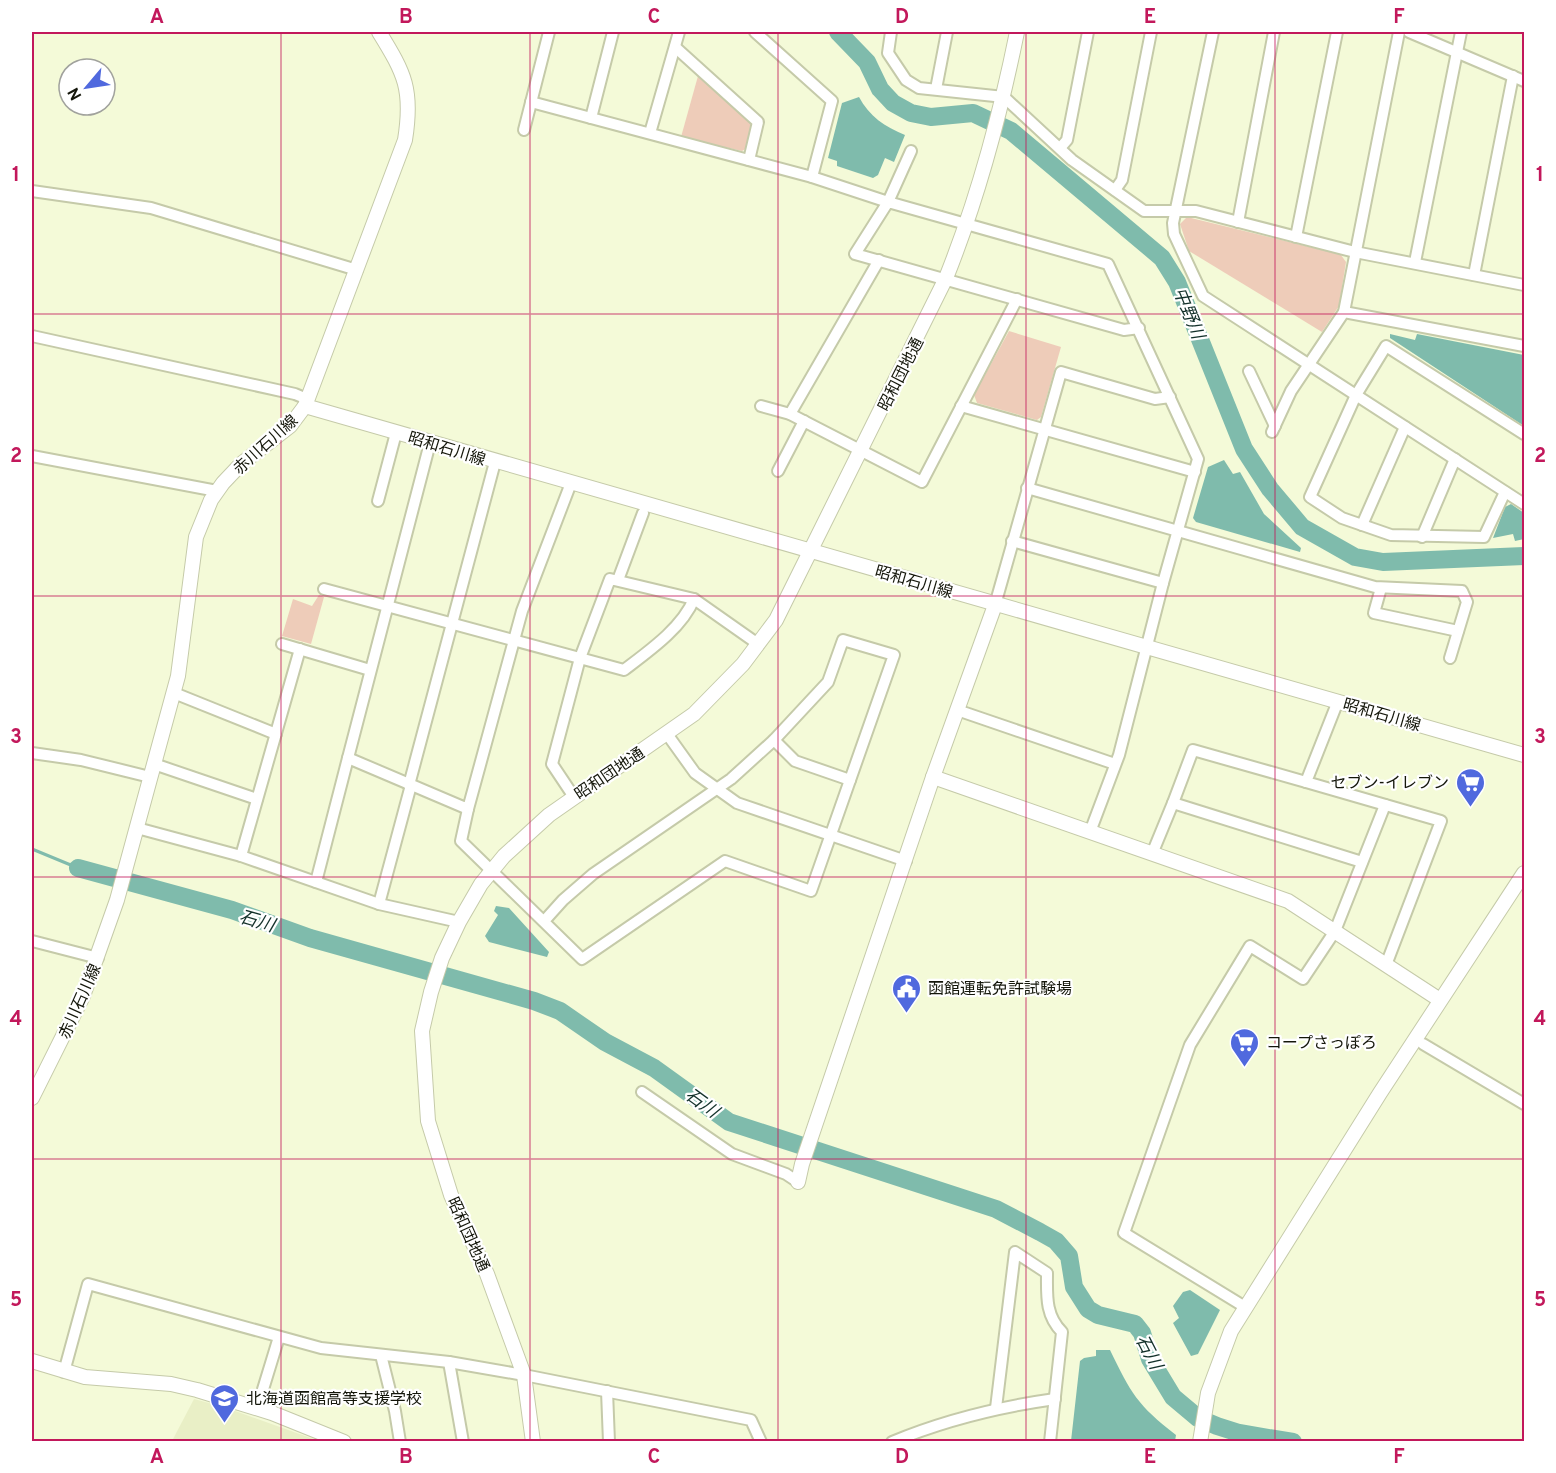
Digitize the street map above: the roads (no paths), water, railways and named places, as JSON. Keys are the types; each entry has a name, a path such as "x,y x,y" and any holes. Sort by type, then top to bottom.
{"street":[{"name":"赤川石川線","path":"32,1098 77,1007 98,958 127,867 174,693 196,537 218,491 241,464 290,426 306,403 405,140 410,111 402,73 379,32"},
{"path":"524,130 549,32"},
{"path":"591,118 613,32"},
{"path":"650,134 679,32"},
{"path":"755,32 832,100 812,177"},
{"path":"891,32 888,53 906,80 919,88 1004,97 1060,148 1144,211 1196,211 1355,252 1524,285"},
{"path":"936,89 947,32"},
{"path":"1004,97 1017,32"},
{"path":"1060,148 1068,140 1088,32"},
{"path":"1115,190 1122,180 1151,32"},
{"path":"1213,32 1173,224 1174,234 1203,296 1524,504"},
{"path":"1238,222 1274,32"},
{"path":"1296,237 1337,32"},
{"path":"1249,371 1273,429 1308,364 1344,312 1399,32"},
{"path":"1410,32 1524,81"},
{"path":"1415,262 1461,32"},
{"path":"675,47 758,122 749,160"},
{"path":"1474,275 1513,76"},
{"name":"昭和団地通","path":"533,1442 524,1375 487,1274 451,1195 428,1121 422,1031 442,958 459,922 493,869 527,833 574,797 667,734 711,699 758,644 780,611 946,278 968,223 1004,97"},
{"path":"531,102 812,177 888,202 1108,264 1198,459 1115,764 1090,832"},
{"path":"911,151 888,202 855,254 1124,330 1139,328"},
{"path":"32,191 151,208 357,270"},
{"path":"790,414 879,260"},
{"path":"761,406 790,414 922,483 1017,299"},
{"path":"1344,312 1524,346"},
{"path":"32,336 306,403"},
{"path":"1504,492 1484,537 1391,535 1342,518 1310,497 1356,395 1386,346 1524,434"},
{"path":"642,1092 732,1154 786,1174 798,1182 811,1136 933,777 995,605 1061,372 1155,399 1170,397"},
{"name":"昭和石川線","path":"306,403 396,433 495,462 1524,755"},
{"path":"961,406 1196,472"},
{"path":"778,471 804,421"},
{"path":"1362,525 1405,427"},
{"path":"378,501 396,433"},
{"path":"316,882 430,442"},
{"path":"32,456 218,491"},
{"path":"1422,537 1455,459"},
{"path":"380,904 495,462"},
{"path":"545,920 563,900 593,874 716,790 774,740 828,682 843,640 894,655 811,891 725,861 582,959 493,869 461,841 522,611 571,483"},
{"path":"1027,488 1381,588 1462,591 1467,602 1450,658"},
{"path":"618,580 643,513"},
{"path":"1012,541 1163,583"},
{"path":"574,797 552,764 580,658 610,579 694,598 758,644"},
{"path":"1381,588 1374,614 1458,631"},
{"path":"324,589 624,670 648,652 676,624 690,608 694,598"},
{"path":"282,644 370,670"},
{"path":"241,856 300,649"},
{"path":"174,693 276,734"},
{"path":"1306,782 1338,701"},
{"path":"957,710 1115,764"},
{"path":"667,734 695,773 737,803 906,861"},
{"path":"774,740 795,761 850,780"},
{"path":"1152,854 1193,750 1441,821 1386,964"},
{"path":"32,753 152,770 257,799"},
{"path":"348,758 468,809"},
{"path":"933,777 1288,901 1440,1000"},
{"path":"1173,803 1362,862"},
{"path":"1245,1307 1124,1233 1190,1045 1250,946 1303,979 1335,931 1385,805"},
{"path":"136,828 241,856 380,904 459,922"},
{"path":"1201,1435 1204,1412 1220,1359 1245,1307 1440,1000 1524,873"},
{"path":"32,941 98,958"},
{"path":"1423,1044 1524,1104"},
{"path":"996,1408 1015,1252 1047,1273 1047,1303 1053,1323 1062,1332 1050,1442"},
{"path":"64,1372 88,1284 321,1348 449,1362 751,1420 761,1442"},
{"path":"257,1408 279,1337"},
{"path":"381,1355 400,1442"},
{"path":"32,1361 64,1372 116,1381 180,1386 225,1397 344,1442"},
{"path":"449,1362 464,1442"},
{"path":"607,1391 609,1442"},
{"path":"892,1442 943,1423 996,1408 1055,1399"}],"water":[{"path":"859,97 878,120 905,135 894,162 885,158 878,175 873,178 837,166 837,161 828,158 842,103"},
{"path":"1390,334 1415,340 1417,334 1524,355 1524,426 1390,338"},
{"path":"1224,460 1233,474 1240,472 1264,514 1301,548 1300,552 1196,522 1193,518 1208,467"},
{"path":"1511,504 1524,513 1524,539 1515,541 1513,534 1493,538 1505,507"},
{"path":"496,906 509,908 549,952 547,957 489,942 485,936 498,915 494,911"},
{"path":"1190,1290 1220,1310 1198,1354 1191,1356 1173,1323 1179,1318 1173,1306 1183,1292"},
{"path":"1096,1350 1110,1350 1136,1397 1152,1415 1176,1435 1175,1441 1071,1441 1080,1361 1096,1356"}],"waterway":[{"name":"中野川","path":"838,32 867,62 880,89 893,103 911,113 931,117 973,113 1011,131 1162,258 1177,282 1244,449 1270,489 1302,527 1355,557 1383,562 1524,556"},
{"name":"石川","path":"32,849 78,868"},
{"name":"石川","path":"78,868 232,910 310,938 534,1001 560,1011 605,1042 654,1068 729,1122 996,1209 1056,1241 1069,1256 1074,1287 1088,1309 1098,1315 1135,1324 1142,1333 1150,1359 1173,1397 1198,1418 1239,1433 1293,1442"}],"place":[{"name":"セブン-イレブン","path":"1470,808"},
{"name":"函館運転免許試験場","path":"907,1014"},
{"name":"コープさっぽろ","path":"1245,1068"},
{"name":"北海道函館高等支援学校","path":"225,1424"}]}
